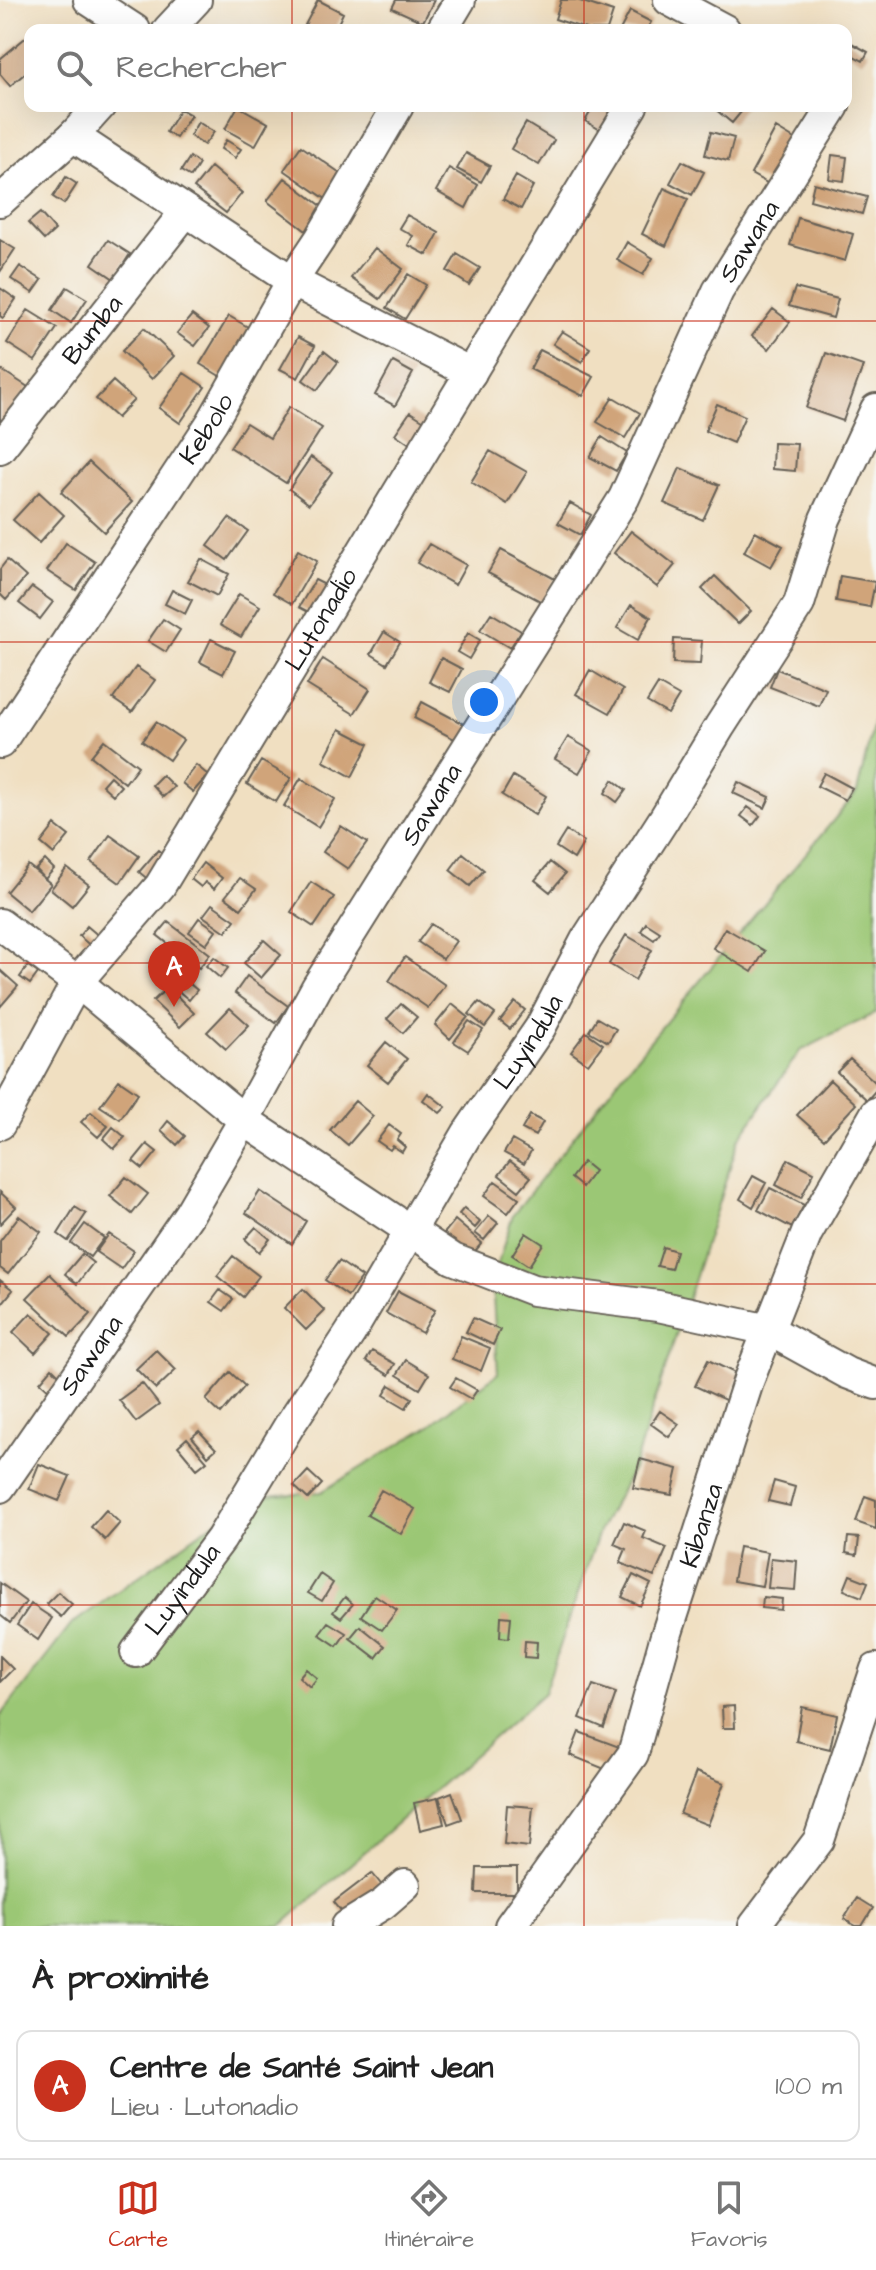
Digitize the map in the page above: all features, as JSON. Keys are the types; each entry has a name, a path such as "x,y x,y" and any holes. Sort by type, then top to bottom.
{"street":[{"path":"89,0 126,24"},
{"path":"174,24 196,0"},
{"path":"446,24 460,0"},
{"path":"683,10 712,24"},
{"path":"0,201 73,136 95,112"},
{"name":"Kebolo","path":"0,743 212,422 292,281 394,112"},
{"name":"Lutonadio","path":"0,1124 77,982 160,886 628,112"},
{"name":"Sawana","path":"0,1487 189,1214 317,987 624,498 718,291 830,112"},
{"path":"73,136 292,281 471,373"},
{"name":"Bumba","path":"0,448 186,211"},
{"name":"Luyindula","path":"136,1652 221,1539 289,1426 351,1332 467,1134 540,1028 586,940 799,604 825,519 876,409"},
{"path":"0,924 77,982 244,1120 453,1259 533,1290 658,1306 769,1330 847,1373 876,1384"},
{"name":"Kibanza","path":"510,1926 633,1754 670,1625 749,1379 807,1233 876,1113"},
{"path":"754,1926 819,1840 876,1669"},
{"path":"347,1926 383,1904 405,1885"}],"green space":[{"path":"876,714 876,1013 800,1051 739,1139 633,1469 600,1529 544,1693 281,1926 0,1926 0,1717 72,1624 250,1497 321,1492 426,1428 498,1373 492,1282 513,1215 625,1071 857,792"}],"building":[{"path":"318,0 343,13 338,24 306,24"},
{"path":"396,0 434,0 423,22 392,8"},
{"path":"561,0 577,0 613,12 609,24 570,24 555,19"},
{"path":"630,11 651,22 650,24 623,24"},
{"path":"24,39 24,74 10,86 0,74 0,59"},
{"path":"852,43 868,52 863,61 852,55"},
{"path":"178,112 191,115 176,138 166,132"},
{"path":"235,112 249,112 268,123 255,146 225,129"},
{"path":"590,112 618,112 609,135 585,121"},
{"path":"719,112 741,112 732,123"},
{"path":"198,122 214,132 204,145 190,136"},
{"path":"526,123 554,140 539,165 511,149"},
{"path":"776,128 801,143 776,188 751,174"},
{"path":"711,132 734,138 728,161 705,155"},
{"path":"226,140 241,149 235,158 221,149"},
{"path":"301,146 343,175 326,199 284,170"},
{"path":"466,153 490,166 481,182 457,169"},
{"path":"832,155 847,157 844,181 829,179"},
{"path":"190,157 199,164 191,177 181,171"},
{"path":"682,161 704,172 692,195 670,183"},
{"path":"211,167 242,193 226,213 194,188"},
{"path":"449,168 478,185 466,208 436,191"},
{"path":"516,176 533,186 521,209 503,199"},
{"path":"66,177 77,184 64,204 53,197"},
{"path":"285,178 332,214 314,237 267,201"},
{"path":"814,183 867,197 862,214 810,200"},
{"path":"664,188 688,199 666,246 642,234"},
{"path":"40,213 55,230 44,240 28,223"},
{"path":"407,215 439,233 427,255 408,245 413,236 399,228"},
{"path":"798,218 853,234 845,261 790,245"},
{"path":"0,240 15,249 0,272"},
{"path":"108,240 130,254 114,279 92,264"},
{"path":"627,242 653,258 643,275 617,260"},
{"path":"375,248 403,269 380,299 351,278"},
{"path":"457,254 480,268 469,285 447,271"},
{"path":"20,266 42,280 33,293 11,279"},
{"path":"408,274 426,285 405,319 387,308"},
{"path":"67,287 87,299 71,323 52,310"},
{"path":"0,288 16,299 3,318 0,316"},
{"path":"795,288 838,299 833,318 789,306"},
{"path":"773,309 790,322 769,349 752,336"},
{"path":"28,310 57,328 35,361 7,343"},
{"path":"192,315 209,328 195,346 177,333"},
{"path":"229,316 253,330 223,378 200,364"},
{"path":"144,328 174,356 152,379 122,351"},
{"path":"562,331 590,348 582,362 553,344"},
{"path":"298,337 315,346 298,378 280,369"},
{"path":"540,350 594,377 583,396 530,369"},
{"path":"324,351 338,362 317,390 303,380"},
{"path":"826,353 863,366 843,421 806,408"},
{"path":"393,362 413,373 395,406 375,395"},
{"path":"0,369 28,387 0,429"},
{"path":"184,373 205,387 180,423 159,408"},
{"path":"113,381 134,400 117,418 96,399"},
{"path":"613,397 640,413 625,438 597,422"},
{"path":"717,404 745,416 733,443 705,431"},
{"path":"289,407 322,428 286,483 230,447 246,423 270,438"},
{"path":"410,412 434,427 419,450 395,434"},
{"path":"602,437 627,453 616,471 590,457"},
{"path":"773,443 797,444 795,471 772,469"},
{"path":"490,451 527,472 507,504 471,482"},
{"path":"311,457 332,472 309,504 289,489"},
{"path":"89,462 132,502 104,532 61,492"},
{"path":"680,468 719,485 703,520 664,503"},
{"path":"39,492 64,515 39,543 13,520"},
{"path":"570,503 591,515 580,535 558,523"},
{"path":"229,518 248,531 227,560 208,546"},
{"path":"631,531 675,565 657,587 614,553"},
{"path":"755,531 783,546 771,567 744,552"},
{"path":"66,543 95,562 76,590 47,571"},
{"path":"429,544 466,565 455,585 417,563"},
{"path":"298,550 317,561 292,604 273,593"},
{"path":"501,550 555,579 542,602 488,573"},
{"path":"201,559 229,574 217,596 188,581"},
{"path":"7,560 26,577 6,600 0,594 0,569"},
{"path":"715,576 751,611 738,624 702,589"},
{"path":"840,576 875,582 870,607 836,601"},
{"path":"315,580 331,588 316,616 299,607"},
{"path":"32,587 53,602 40,619 19,603"},
{"path":"172,590 192,600 185,614 165,604"},
{"path":"239,594 260,606 241,637 220,625"},
{"path":"631,605 651,617 638,640 617,628"},
{"path":"491,613 521,631 510,648 480,630"},
{"path":"163,619 180,630 166,652 148,641"},
{"path":"384,632 400,642 387,664 371,654"},
{"path":"468,633 480,640 469,659 457,652"},
{"path":"211,639 235,651 223,674 200,662"},
{"path":"674,639 702,641 700,664 673,663"},
{"path":"441,658 462,669 450,692 429,682"},
{"path":"323,659 370,689 354,714 307,685"},
{"path":"136,667 155,680 132,712 113,699"},
{"path":"777,669 826,689 819,706 770,687"},
{"path":"590,670 623,690 610,713 576,694"},
{"path":"658,684 679,696 668,714 647,702"},
{"path":"422,702 471,728 462,743 414,718"},
{"path":"156,722 183,740 169,760 142,741"},
{"path":"340,729 369,744 352,777 323,761"},
{"path":"568,737 592,751 579,773 555,759"},
{"path":"104,740 138,766 125,783 91,756"},
{"path":"261,761 291,778 276,802 247,784"},
{"path":"196,765 208,775 193,792 182,783"},
{"path":"824,773 852,788 845,800 817,786"},
{"path":"162,775 174,787 163,797 152,785"},
{"path":"110,776 121,786 113,795 102,785"},
{"path":"513,776 546,796 535,815 502,795"},
{"path":"301,778 335,799 318,827 284,806"},
{"path":"613,780 626,790 617,802 605,793"},
{"path":"738,782 770,797 765,808 733,793"},
{"path":"748,807 760,816 753,825 741,816"},
{"path":"55,825 69,836 54,854 41,843"},
{"path":"341,826 367,843 348,869 323,852"},
{"path":"566,831 584,842 574,859 556,847"},
{"path":"110,835 139,856 120,883 91,862"},
{"path":"158,850 169,859 150,881 139,872"},
{"path":"463,853 484,870 470,886 450,870"},
{"path":"45,860 54,869 45,879 36,869"},
{"path":"550,862 565,874 550,892 535,880"},
{"path":"203,863 222,878 214,889 205,882 201,887 191,879"},
{"path":"28,865 51,884 29,911 6,892"},
{"path":"67,868 89,885 72,906 51,889"},
{"path":"240,878 256,889 241,909 225,897"},
{"path":"311,882 334,897 314,927 291,912"},
{"path":"212,904 235,920 226,932 203,916"},
{"path":"199,918 216,930 206,944 189,932"},
{"path":"168,922 210,954 199,968 157,935"},
{"path":"646,923 660,932 654,940 641,931"},
{"path":"431,924 456,941 443,959 418,942"},
{"path":"87,926 107,943 99,953 79,936"},
{"path":"725,928 765,951 752,972 713,948"},
{"path":"626,935 652,950 635,980 609,964"},
{"path":"264,940 281,955 261,978 244,963"},
{"path":"214,957 228,968 220,978 206,966"},
{"path":"405,957 445,985 428,1008 389,981"},
{"path":"28,966 38,973 30,984 20,977"},
{"path":"0,970 18,986 0,1007"},
{"path":"178,974 197,990 189,1000 169,983"},
{"path":"247,976 288,1006 276,1023 235,993"},
{"path":"168,987 194,1013 180,1027 153,1001"},
{"path":"479,1002 495,1014 485,1027 469,1014"},
{"path":"515,1002 525,1010 510,1029 500,1021"},
{"path":"401,1004 417,1017 403,1033 387,1019"},
{"path":"452,1004 468,1017 450,1039 435,1025"},
{"path":"230,1008 249,1025 226,1049 207,1032"},
{"path":"597,1018 616,1029 608,1042 589,1031"},
{"path":"469,1021 483,1030 468,1051 454,1042"},
{"path":"586,1032 603,1044 588,1064 571,1052"},
{"path":"386,1042 407,1059 388,1082 367,1065"},
{"path":"850,1059 876,1083 876,1090 867,1100 837,1072"},
{"path":"119,1080 138,1093 120,1119 100,1106"},
{"path":"830,1080 856,1104 824,1139 797,1115"},
{"path":"428,1093 446,1107 440,1113 423,1100"},
{"path":"355,1101 373,1116 348,1145 330,1130"},
{"path":"91,1112 108,1126 98,1137 81,1122"},
{"path":"530,1115 543,1122 535,1136 522,1129"},
{"path":"168,1121 185,1136 177,1145 161,1130"},
{"path":"389,1125 401,1134 397,1140 405,1147 402,1152 393,1146 390,1150 377,1141"},
{"path":"113,1127 125,1137 114,1149 103,1139"},
{"path":"512,1140 531,1151 524,1164 504,1153"},
{"path":"147,1144 157,1152 143,1169 133,1161"},
{"path":"788,1159 814,1172 801,1198 776,1185"},
{"path":"510,1161 531,1177 519,1191 499,1175"},
{"path":"583,1162 594,1171 582,1187 571,1178"},
{"path":"753,1176 766,1183 753,1207 740,1199"},
{"path":"126,1177 148,1194 132,1214 110,1196"},
{"path":"495,1181 519,1198 508,1213 484,1196"},
{"path":"770,1188 804,1205 792,1228 758,1210"},
{"path":"260,1191 306,1221 292,1244 246,1213"},
{"path":"0,1192 16,1207 0,1224"},
{"path":"75,1207 86,1214 68,1241 58,1234"},
{"path":"464,1208 480,1222 475,1228 459,1214"},
{"path":"19,1216 41,1232 8,1274 0,1268 0,1241"},
{"path":"489,1216 498,1223 484,1240 475,1233"},
{"path":"455,1220 482,1243 468,1259 441,1237"},
{"path":"85,1224 104,1238 90,1257 71,1243"},
{"path":"256,1227 270,1239 259,1252 245,1239"},
{"path":"526,1233 543,1244 529,1266 512,1255"},
{"path":"109,1234 134,1251 121,1269 96,1252"},
{"path":"663,1247 676,1251 671,1269 657,1266"},
{"path":"82,1254 93,1263 77,1284 65,1274"},
{"path":"233,1256 259,1276 243,1297 217,1276"},
{"path":"339,1261 362,1277 348,1296 325,1280"},
{"path":"50,1274 91,1314 69,1337 27,1298"},
{"path":"0,1280 13,1290 0,1306"},
{"path":"303,1289 325,1311 306,1330 284,1308"},
{"path":"220,1290 233,1299 224,1311 211,1302"},
{"path":"398,1291 435,1310 422,1333 386,1313"},
{"path":"31,1313 53,1333 35,1353 13,1332"},
{"path":"473,1318 500,1330 493,1345 466,1332"},
{"path":"461,1336 490,1348 481,1371 452,1359"},
{"path":"156,1350 176,1370 156,1389 136,1369"},
{"path":"372,1351 395,1364 389,1375 366,1361"},
{"path":"406,1360 429,1374 420,1389 397,1375"},
{"path":"708,1360 739,1375 727,1401 695,1386"},
{"path":"52,1368 62,1378 50,1391 40,1382"},
{"path":"230,1372 245,1386 221,1414 206,1400"},
{"path":"456,1378 477,1390 471,1399 450,1387"},
{"path":"142,1383 159,1405 136,1422 119,1400"},
{"path":"390,1385 412,1398 406,1408 384,1395"},
{"path":"660,1411 679,1424 669,1437 651,1424"},
{"path":"199,1431 216,1449 208,1456 192,1437"},
{"path":"187,1438 207,1461 197,1469 178,1446"},
{"path":"640,1459 678,1469 672,1495 633,1488"},
{"path":"39,1464 70,1476 59,1501 29,1489"},
{"path":"308,1471 322,1484 308,1499 294,1486"},
{"path":"774,1481 795,1487 790,1506 768,1501"},
{"path":"381,1490 415,1509 401,1534 367,1515"},
{"path":"865,1496 876,1500 876,1529 856,1522"},
{"path":"106,1510 120,1523 105,1540 91,1527"},
{"path":"624,1522 646,1531 643,1538 667,1548 654,1577 620,1563 626,1549 614,1544"},
{"path":"848,1537 859,1538 857,1555 846,1553"},
{"path":"739,1547 768,1552 762,1586 733,1581"},
{"path":"771,1558 797,1561 795,1590 768,1588"},
{"path":"320,1574 333,1583 322,1601 308,1593"},
{"path":"633,1575 651,1584 640,1606 622,1597"},
{"path":"850,1575 868,1582 862,1597 844,1590"},
{"path":"0,1583 26,1602 10,1623 0,1615"},
{"path":"58,1592 72,1604 61,1617 46,1604"},
{"path":"375,1595 397,1610 382,1630 361,1616"},
{"path":"345,1597 353,1604 341,1618 333,1612"},
{"path":"763,1597 782,1599 781,1610 762,1608"},
{"path":"31,1604 52,1618 38,1640 17,1625"},
{"path":"501,1616 511,1617 509,1638 500,1637"},
{"path":"328,1622 346,1633 337,1646 319,1634"},
{"path":"360,1626 385,1646 376,1658 350,1638"},
{"path":"525,1641 537,1642 536,1658 524,1657"},
{"path":"0,1656 13,1669 0,1682"},
{"path":"306,1669 317,1678 310,1687 299,1677"},
{"path":"593,1685 616,1693 604,1728 580,1718"},
{"path":"734,1706 735,1728 723,1728 722,1707"},
{"path":"802,1707 837,1715 830,1749 796,1741"},
{"path":"579,1732 622,1748 612,1772 570,1755"},
{"path":"696,1772 724,1783 708,1825 680,1814"},
{"path":"452,1792 462,1819 448,1824 439,1797"},
{"path":"438,1798 444,1824 420,1830 414,1803"},
{"path":"507,1805 533,1807 529,1847 504,1844"},
{"path":"477,1868 517,1868 517,1893 476,1893"},
{"path":"372,1873 388,1893 350,1922 334,1902"},
{"path":"857,1898 873,1908 862,1926 844,1919"}],"place":[{"name":"Centre de Santé Saint Jean","path":"174,1007"}]}
